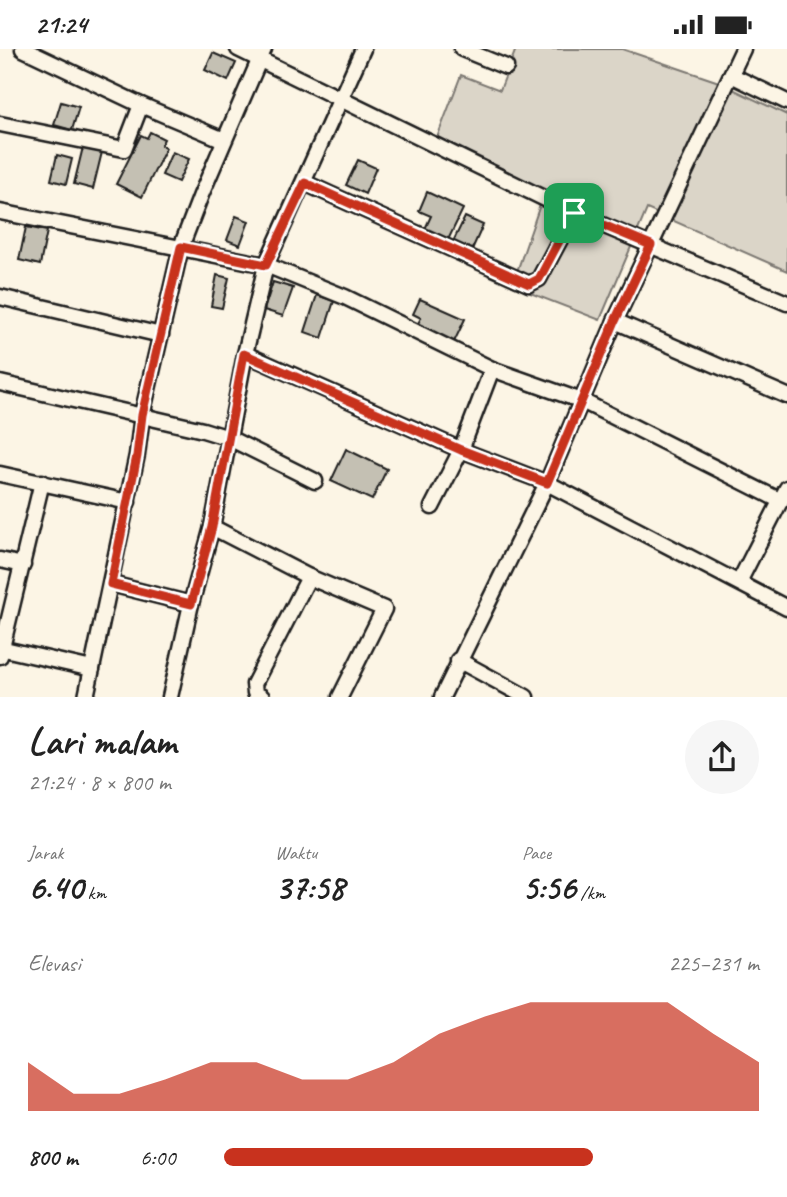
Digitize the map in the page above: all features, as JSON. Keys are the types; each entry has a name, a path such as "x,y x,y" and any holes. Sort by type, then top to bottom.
{"street":[{"path":"23,49 141,105 224,139"},
{"path":"238,49 262,54 340,100 574,213 787,303"},
{"path":"170,697 212,527 244,354 266,265 363,49"},
{"path":"462,49 506,67"},
{"path":"442,697 547,483 615,321 743,49"},
{"path":"86,697 128,502 142,415 181,247 224,139 262,54"},
{"path":"731,75 787,102"},
{"path":"0,124 124,149 141,105"},
{"path":"305,183 529,284 539,279 574,213"},
{"path":"0,212 266,265 345,297 492,369 582,401 784,495 739,582"},
{"path":"0,297 161,335"},
{"path":"615,321 787,396"},
{"path":"244,354 461,450 547,483 787,608"},
{"path":"432,507 461,450 492,369"},
{"path":"0,383 229,438 314,481"},
{"path":"0,474 128,502"},
{"path":"42,482 1,651 92,669"},
{"path":"212,527 309,577 384,609 341,697"},
{"path":"0,560 23,565"},
{"path":"262,697 255,693 254,684 309,577"},
{"path":"111,584 191,604"},
{"path":"458,660 526,697"}],"shaded area":[{"path":"516,49 622,49 716,81 787,115 787,271 647,209 600,320 512,286 541,202 435,143 461,75 500,90"}],"building":[{"path":"213,53 236,63 228,81 205,70"},
{"path":"61,102 79,107 72,130 54,125"},
{"path":"150,132 164,139 161,145 166,148 142,197 116,184 141,135 147,138"},
{"path":"83,147 102,152 93,189 74,184"},
{"path":"172,152 189,159 178,182 162,175"},
{"path":"57,155 72,159 66,184 51,180"},
{"path":"358,160 376,168 365,194 346,185"},
{"path":"427,192 463,209 447,242 424,231 431,216 419,211"},
{"path":"236,216 249,221 240,245 227,240"},
{"path":"465,217 483,225 470,254 451,246"},
{"path":"26,227 47,231 40,265 19,260"},
{"path":"217,275 229,278 222,308 211,306"},
{"path":"273,282 293,288 283,316 264,310"},
{"path":"317,295 334,301 322,338 305,332"},
{"path":"420,299 465,319 454,342 417,325 421,318 413,314"},
{"path":"346,449 387,469 372,500 331,481"}],"route":[{"path":"305,183 529,284 539,279 574,213 651,245 615,321 547,483 461,450 244,354 212,527 191,604 111,584 137,456 142,415 181,247 266,265 305,183"}]}
